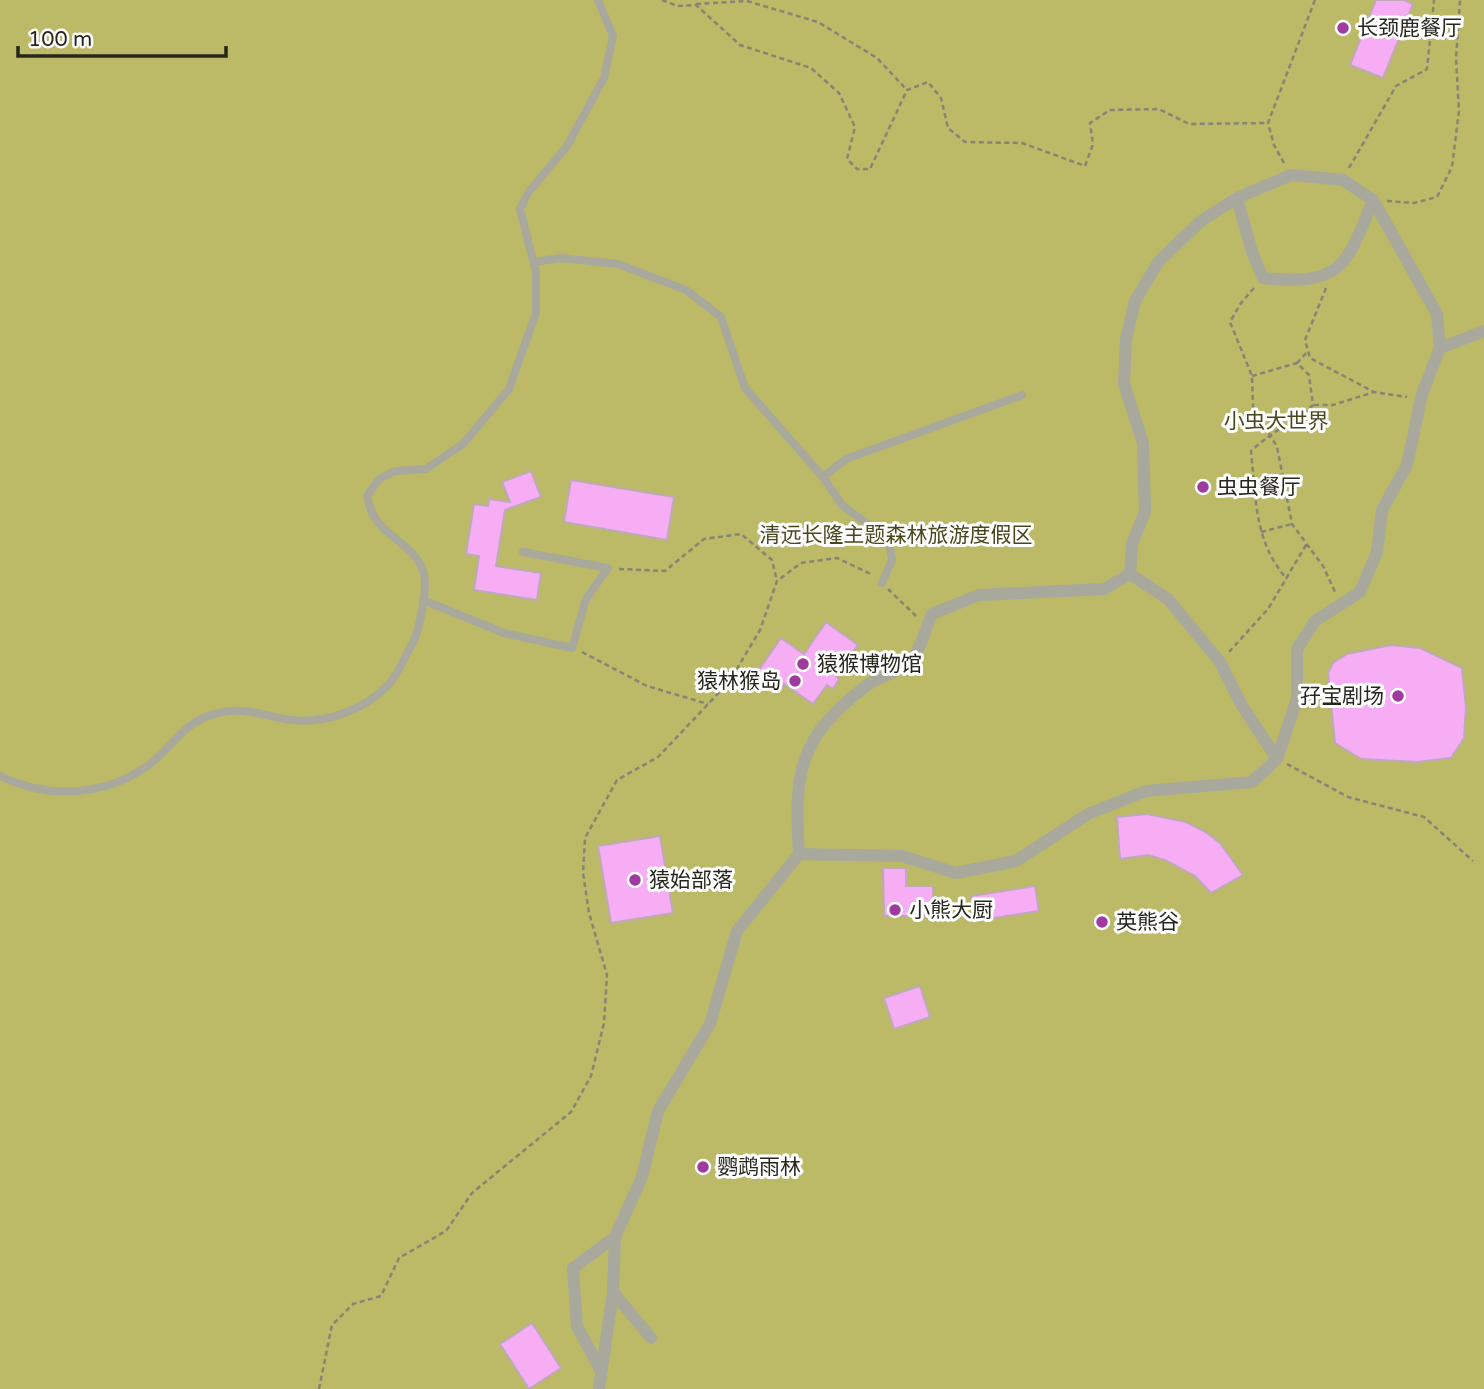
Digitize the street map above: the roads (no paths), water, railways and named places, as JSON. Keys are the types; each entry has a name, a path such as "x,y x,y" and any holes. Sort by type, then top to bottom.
{"street":[{"path":"799,854 902,856 956,873 1016,861 1088,814 1146,791 1252,782 1277,759 1297,699 1297,649 1315,621 1360,592 1377,552 1382,510 1407,465 1421,399 1440,348 1437,314 1373,200 1343,180 1291,175 1237,198 1201,221 1159,261 1135,301 1126,339 1124,384 1143,443 1145,512 1132,544 1130,574"},
{"path":"1237,198 1252,252 1263,278 1300,282 1333,273 1352,253 1373,200"},
{"path":"1440,348 1484,331"},
{"path":"598,1389 613,1292 615,1237 642,1177 658,1111 710,1024 737,931 799,854 796,800 805,752 825,721 869,684 911,662 932,614 979,595 1104,589 1130,574"},
{"path":"1130,574 1168,599 1220,662 1241,704 1277,759"},
{"path":"601,1372 577,1326 573,1268 615,1237"},
{"path":"613,1292 650,1338"}],"lane":[{"path":"0,776 23,787 48,791 88,790 138,771 156,759 180,734 203,718 243,709 293,720 325,719 356,709 389,685 414,641 423,600 424,573 412,551 374,518 367,496 379,479 395,471 426,469 463,444 509,389 536,313 533,262 520,209 528,193 567,146 604,78 613,36 598,0"},
{"path":"533,262 561,258 618,264 686,290 721,317 745,388 824,477 842,505 889,540 892,560 882,583"},
{"path":"824,477 846,459 1022,395"},
{"path":"423,600 504,633 572,648 586,599 608,568 523,552"}],"place":[{"name":"长颈鹿餐厅","path":"1343,28"},
{"name":"虫虫餐厅","path":"1203,487"},
{"name":"猿猴博物馆","path":"803,664"},
{"name":"猿林猴岛","path":"795,681"},
{"name":"孖宝剧场","path":"1398,696"},
{"name":"猿始部落","path":"635,880"},
{"name":"小熊大厨","path":"895,910"},
{"name":"英熊谷","path":"1102,922"},
{"name":"鹦鹉雨林","path":"703,1167"}],"park label":[{"name":"小虫大世界","path":"1276,421"},
{"name":"清远长隆主题森林旅游度假区","path":"896,535"}]}
